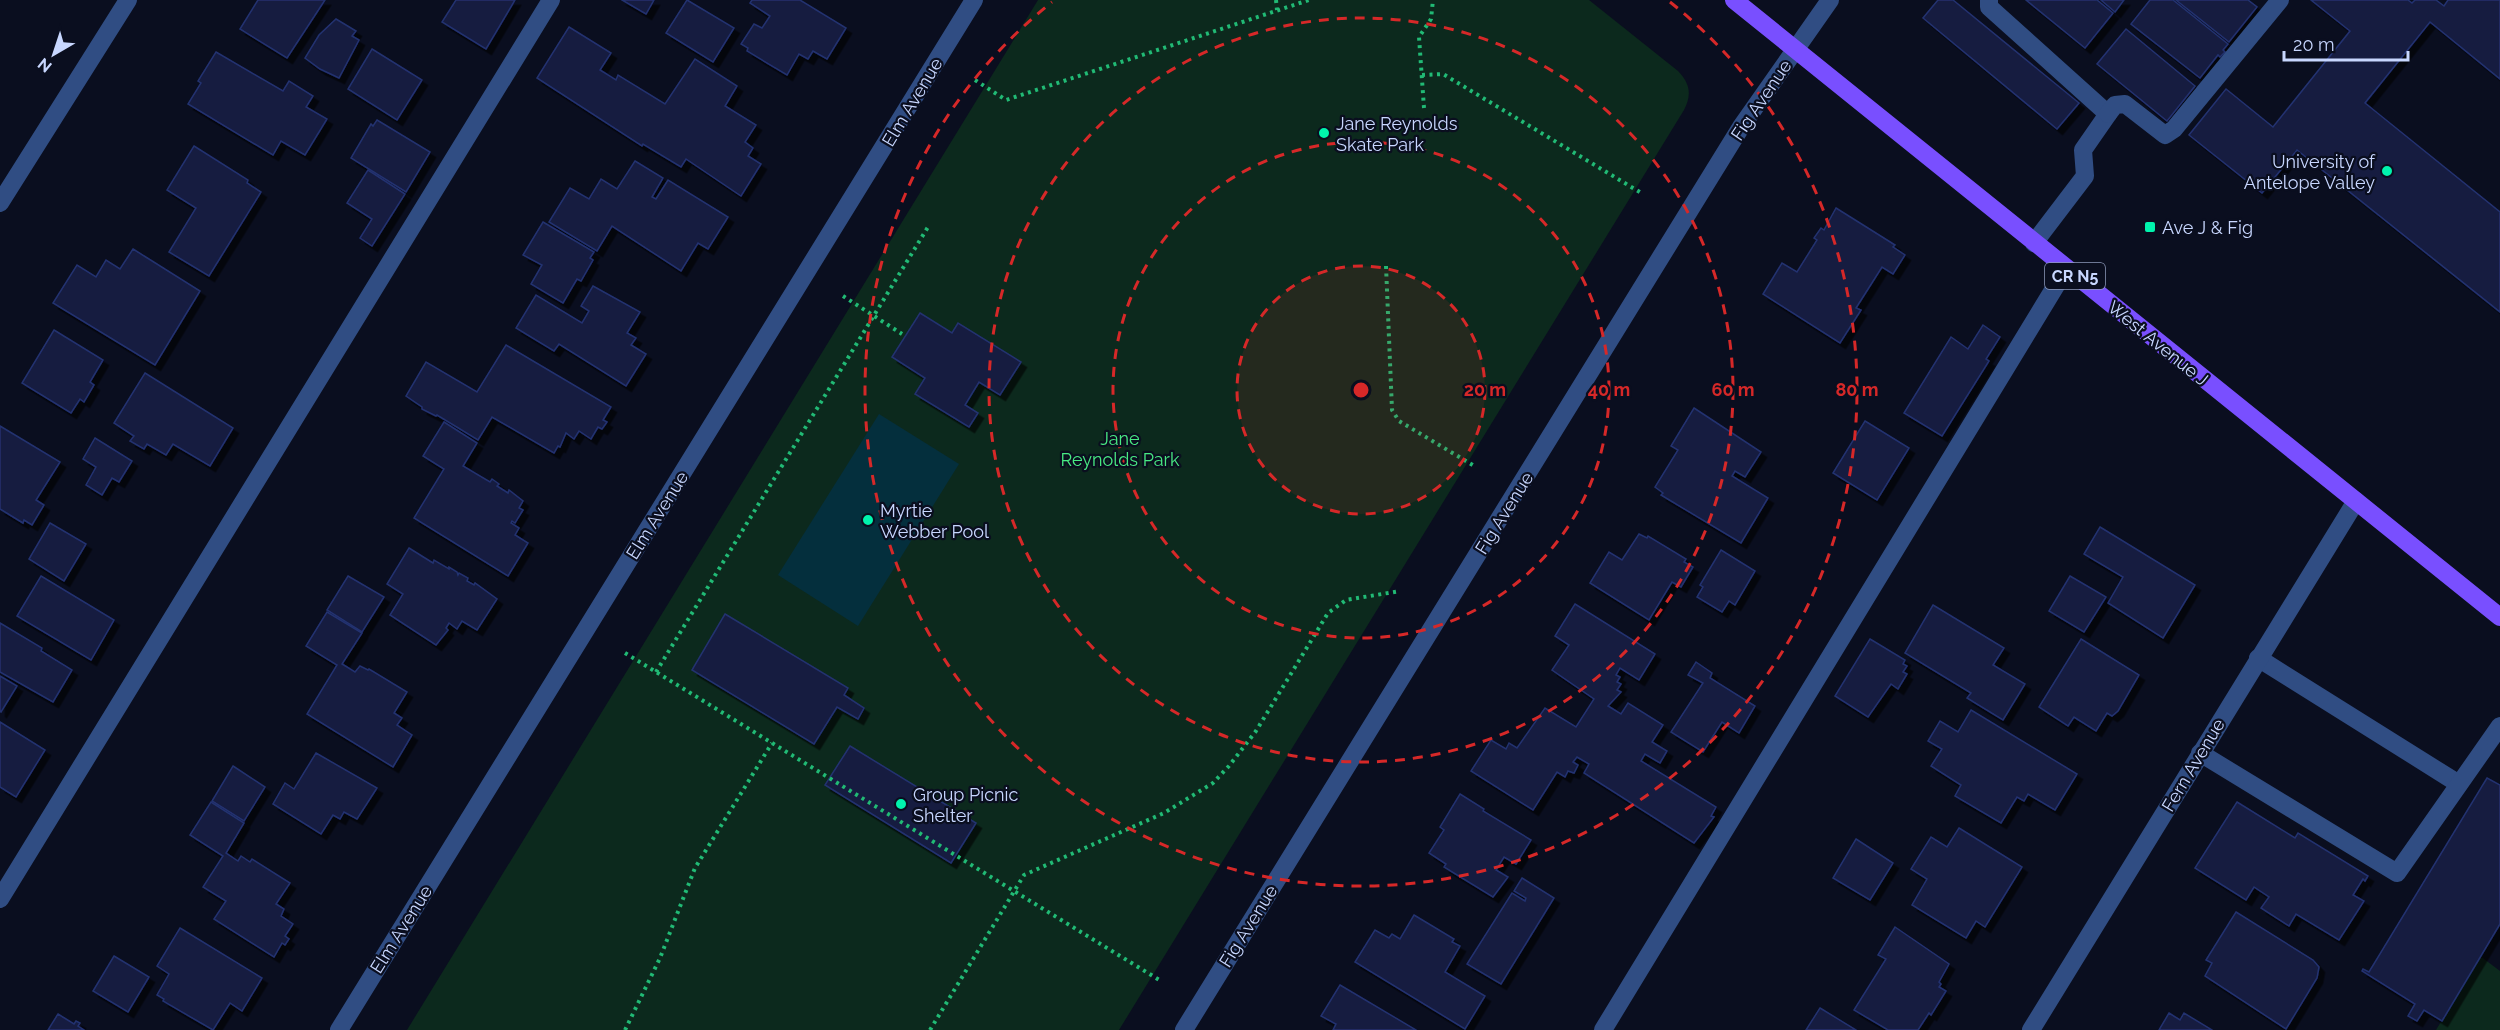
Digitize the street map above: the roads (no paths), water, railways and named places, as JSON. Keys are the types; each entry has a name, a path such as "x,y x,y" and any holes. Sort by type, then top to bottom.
{"main road":[{"name":"West Avenue J","path":"1734,0 2500,617"}],"street":[{"path":"0,203 128,0"},
{"path":"0,899 551,0"},
{"name":"Elm Avenue","path":"339,1030 974,0"},
{"name":"Fig Avenue","path":"1184,1030 1735,137 1830,0"},
{"path":"1989,0 1989,7 2108,114"},
{"path":"2034,243 2085,176 2083,150 2115,105 2125,104 2165,135 2174,129 2280,0"},
{"path":"1603,1030 2066,269"},
{"name":"Fern Avenue","path":"2031,1030 2356,501"},
{"path":"2258,658 2459,784"},
{"path":"2200,753 2397,873 2500,726"}],"water":[{"name":"Myrtie Webber Pool","path":"879,414 959,464 858,626 778,575"}],"place":[{"name":"Jane Reynolds Skate Park","path":"1324,133"},
{"name":"University of Antelope Valley","path":"2387,171"},
{"name":"Ave J & Fig","path":"2150,227"},
{"name":"Myrtie Webber Pool","path":"868,520"},
{"name":"Group Picnic Shelter","path":"901,804"}],"park label":[{"name":"Jane Reynolds Park","path":"1120,448"}]}
